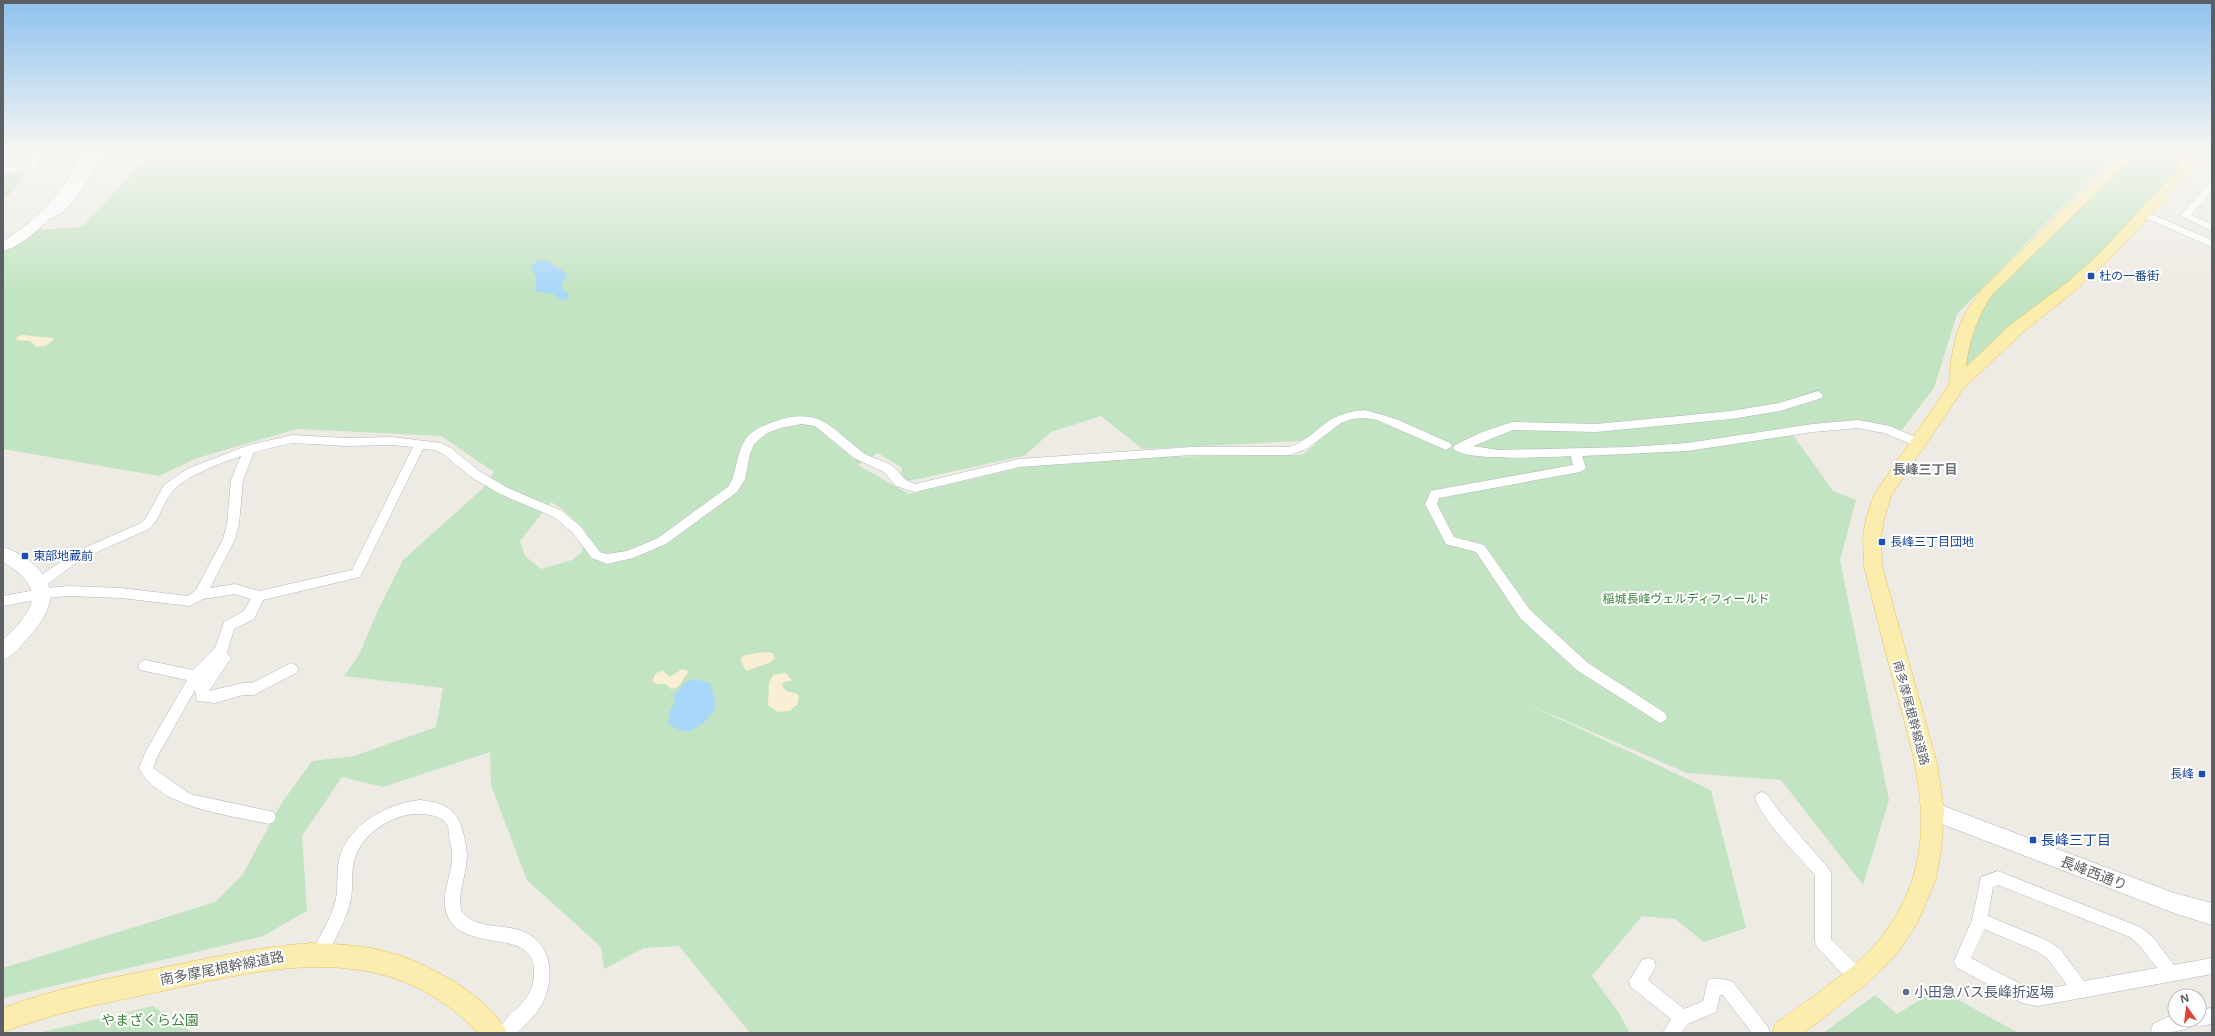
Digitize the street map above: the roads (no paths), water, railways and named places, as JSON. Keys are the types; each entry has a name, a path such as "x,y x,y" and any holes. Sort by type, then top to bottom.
{"main road":[{"path":"3,247 22,236 47,216 62,196"},
{"path":"1957,385 1958,364 1965,333 1975,307 1987,292 2085,196"},
{"name":"南多摩尾根幹線道路","path":"1784,1033 1857,976 1888,947 1910,914 1925,878 1930,851 1933,811 1926,763 1876,581 1872,554 1872,537 1879,503 1957,385 2015,330 2073,285 2095,265 2160,196"},
{"path":"3,554 31,571 41,588 39,608 30,623 3,652"},
{"name":"長峰西通り","path":"1933,811 2174,903 2212,914"},
{"name":"南多摩尾根幹線道路","path":"3,1020 68,1000 258,958 320,953 371,958 410,970 459,999 495,1033"}],"street":[{"path":"47,216 59,212 72,196"},
{"path":"2202,196 2185,216 2212,228"},
{"path":"2144,214 2212,244"},
{"path":"1818,395 1780,407 1731,415 1596,428 1512,426 1486,435 1459,448 1498,454 1576,454 1686,447 1814,428 1858,424 1886,429 1918,443"},
{"path":"3,601 18,600 41,588 82,553 145,526 150,521 164,493 181,478 210,463 250,449 274,442 299,439 346,442 392,441 420,444 443,449 463,466 504,491 558,514 576,530 596,555 607,559 629,555 662,541 674,534 691,518 733,489 739,480 744,454 750,442 763,430 780,424 801,420 818,422 847,444 858,455 888,469 900,483 915,488 1019,463 1191,451 1291,451 1301,448 1336,420 1364,414 1381,417 1433,442 1446,446"},
{"path":"200,594 240,589 259,596 356,574 420,444"},
{"path":"41,588 117,592 190,601 200,594 229,539 233,524 237,480 250,449"},
{"path":"1576,454 1580,468 1435,494 1431,504 1450,541 1480,548 1525,614 1583,667 1660,716"},
{"path":"259,596 250,615 229,626 225,642 218,654 196,676 151,755 146,768 148,772 179,796 189,800 270,817"},
{"path":"218,654 224,658 202,688 202,697 215,697 243,689 254,689 291,669"},
{"path":"145,666 196,676"},
{"path":"1762,799 1773,815 1823,873 1823,942 1857,976"},
{"path":"320,953 344,899 348,857 355,842 368,829 398,811 415,807 445,813 454,823 460,851 453,906 456,916 472,929 520,938 530,944 540,955 542,978 538,994 529,1008 505,1033"},
{"path":"2171,974 2146,941 2135,932 1998,878 1986,882 1980,920 1962,961 2028,997 2038,998 2171,974 2212,966"},
{"path":"1980,920 2054,954 2081,990"},
{"path":"1648,966 1637,981 1682,1018"},
{"path":"1671,1033 1682,1018 1710,1006 1714,986 1727,988 1762,1033"},
{"path":"2159,1030 2167,1026"}],"water":[{"path":"539,260 548,261 567,276 561,284 561,288 569,295 568,299 562,300 552,293 537,292 536,277 531,267"},
{"path":"694,679 710,683 715,700 714,709 701,725 688,731 680,730 668,723 670,711 675,702 674,695 686,682"}],"place":[{"name":"杜の一番街","path":"2091,276"},
{"name":"長峰三丁目団地","path":"1882,542"},
{"name":"東部地蔵前","path":"25,556"},
{"name":"長峰","path":"2202,774"},
{"name":"長峰三丁目","path":"2033,840"},
{"name":"小田急バス長峰折返場","path":"1906,992"}],"district":[{"name":"長峰三丁目","path":"1925,469"}],"park label":[{"name":"稲城長峰ヴェルディフィールド","path":"1686,599"},
{"name":"やまざくら公園","path":"150,1020"}]}
